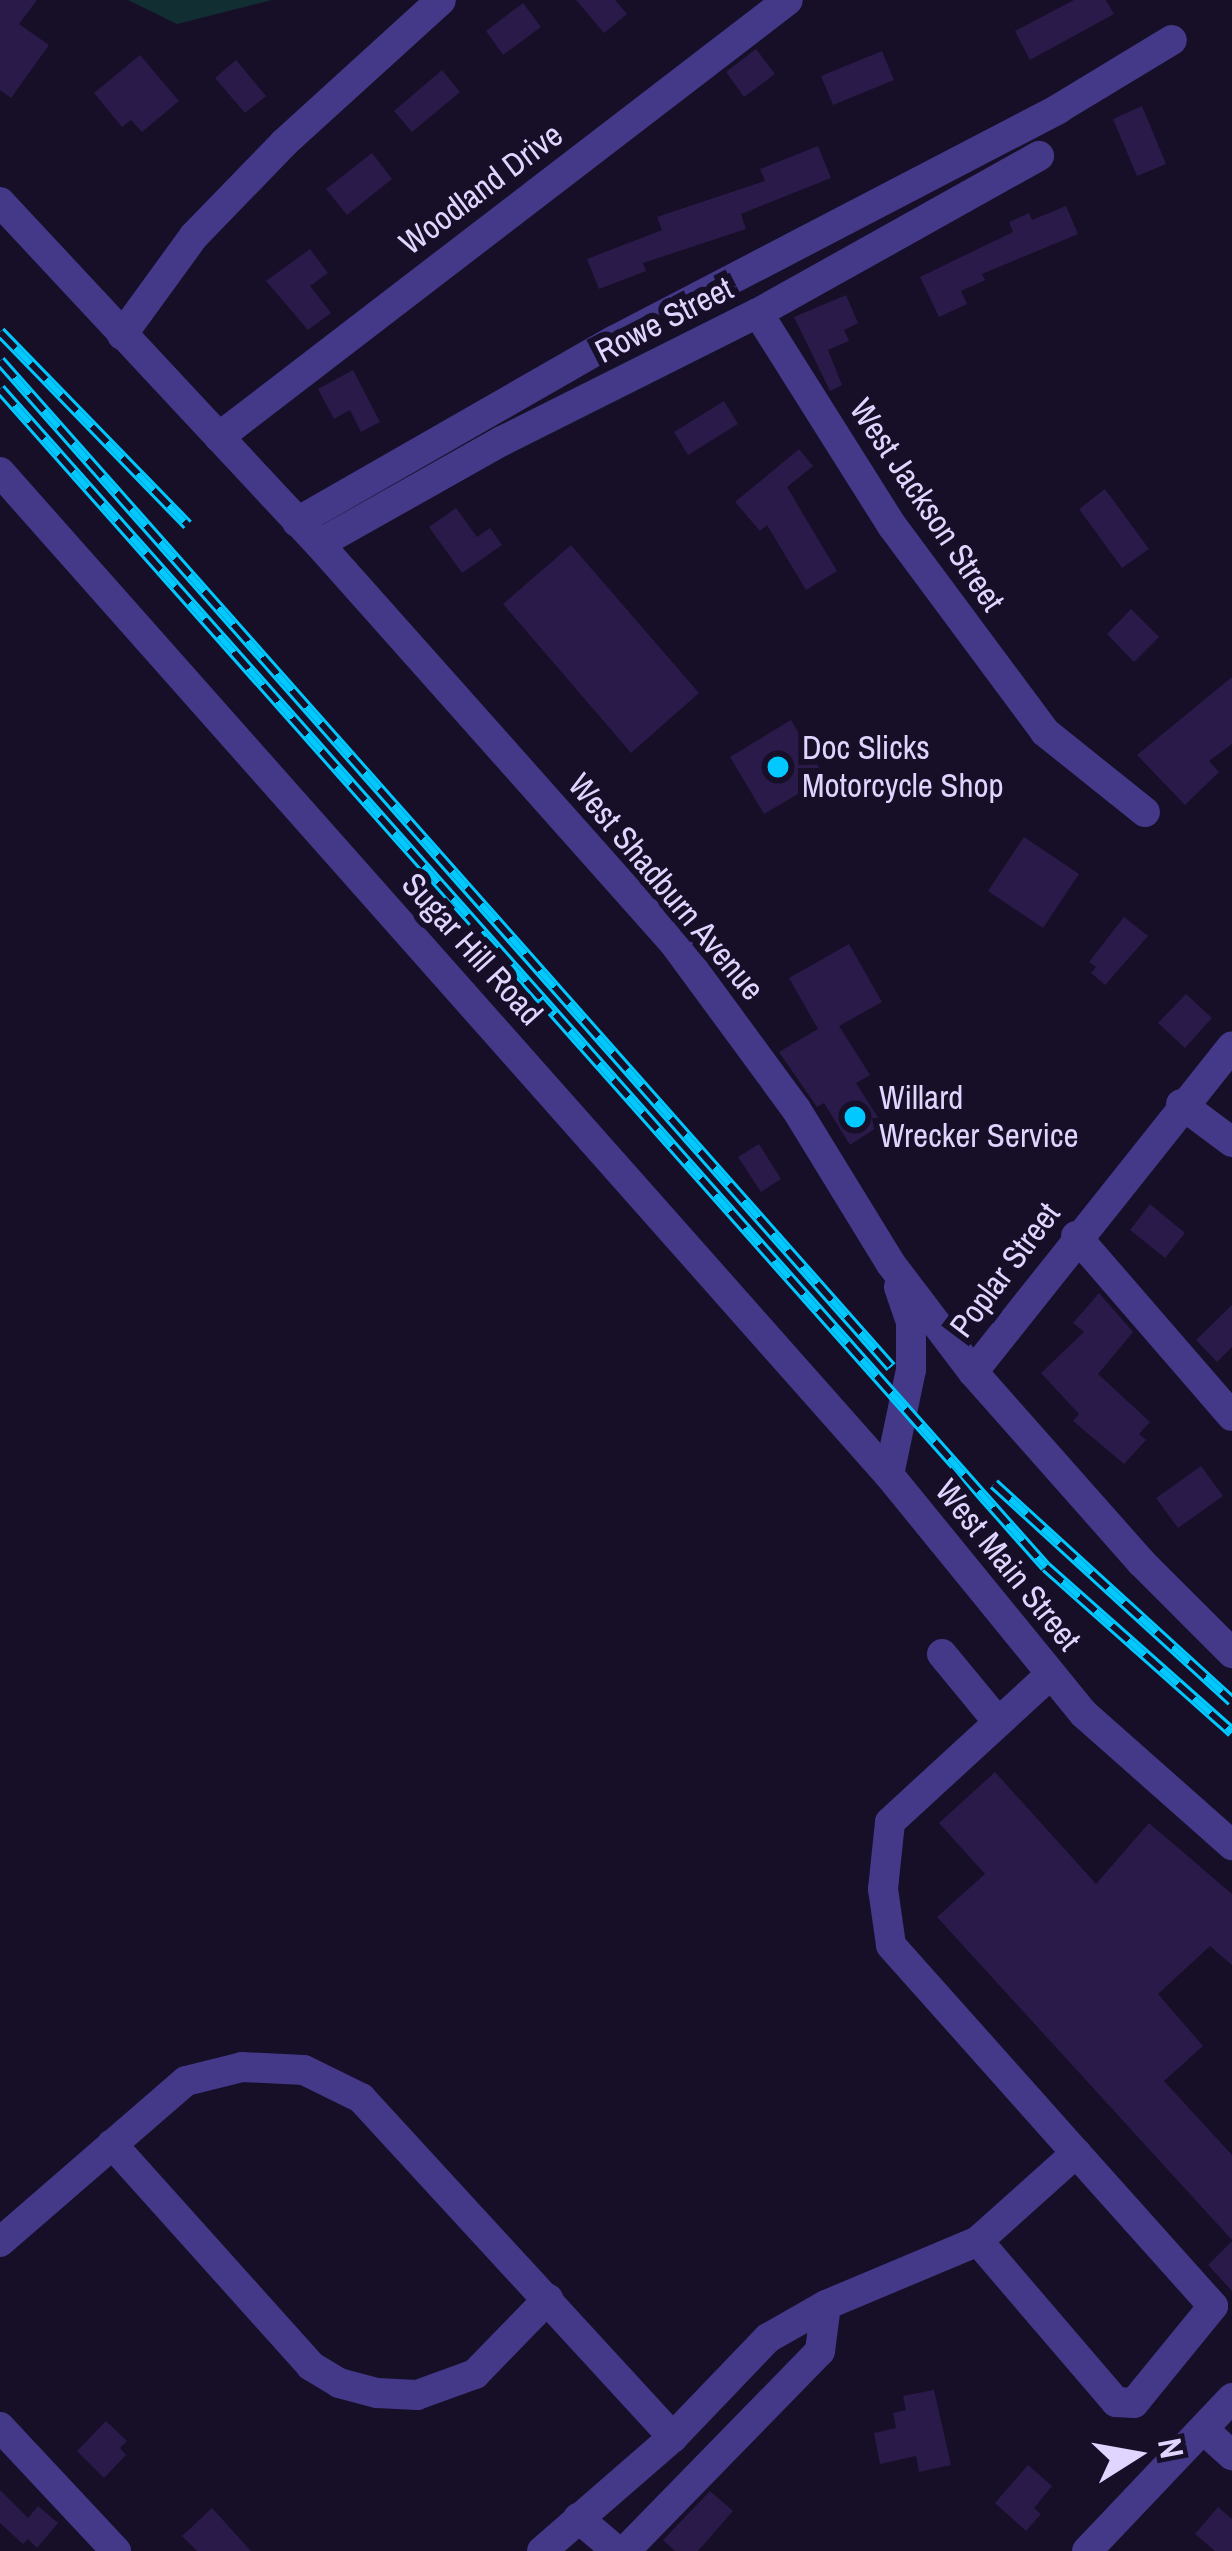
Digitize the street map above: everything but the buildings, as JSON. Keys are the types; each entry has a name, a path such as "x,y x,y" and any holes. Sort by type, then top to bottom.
{"street":[{"path":"122,334 194,236 284,143 441,0"},
{"name":"Woodland Drive","path":"218,437 788,0"},
{"path":"308,533 615,340 1058,109 1172,40"},
{"name":"Rowe Street","path":"308,533 758,314 1039,156"},
{"name":"West Shadburn Avenue","path":"0,202 308,533 674,943 796,1109 891,1264 973,1372 1141,1562 1232,1653"},
{"name":"West Jackson Street","path":"758,314 893,527 1045,732 1145,812"},
{"name":"Sugar Hill Road","path":"0,472 890,1475"},
{"name":"Poplar Street","path":"973,1372 1180,1104 1232,1046"},
{"path":"1180,1104 1232,1142"},
{"path":"1076,1236 1232,1417"},
{"name":"West Main Street","path":"891,1264 911,1322 911,1346 890,1475 1049,1675 1100,1731 1232,1845"},
{"path":"942,1654 998,1722"},
{"path":"978,2241 1116,2402 1133,2403 1213,2306 891,1945 883,1889 890,1822 1049,1675"},
{"path":"0,2242 186,2081 242,2066 304,2070 361,2098 673,2438"},
{"path":"112,2144 311,2366 339,2383 377,2393 418,2395 475,2374 548,2299"},
{"path":"542,2551 673,2438 768,2338 826,2305 978,2241 1076,2152"},
{"path":"578,2518 621,2551 820,2351 826,2305"},
{"path":"1087,2551 1232,2398"},
{"path":"0,2427 116,2551"},
{"path":"1204,2430 1232,2456"}],"green space":[{"path":"128,0 272,0 177,24"}],"railway":[{"path":"0,332 188,525"},
{"path":"0,361 891,1367"},
{"path":"0,389 1046,1567 1232,1732"},
{"path":"994,1484 1232,1701"}],"place":[{"name":"Doc Slicks Motorcycle Shop","path":"778,767"},
{"name":"Willard Wrecker Service","path":"855,1117"}]}
